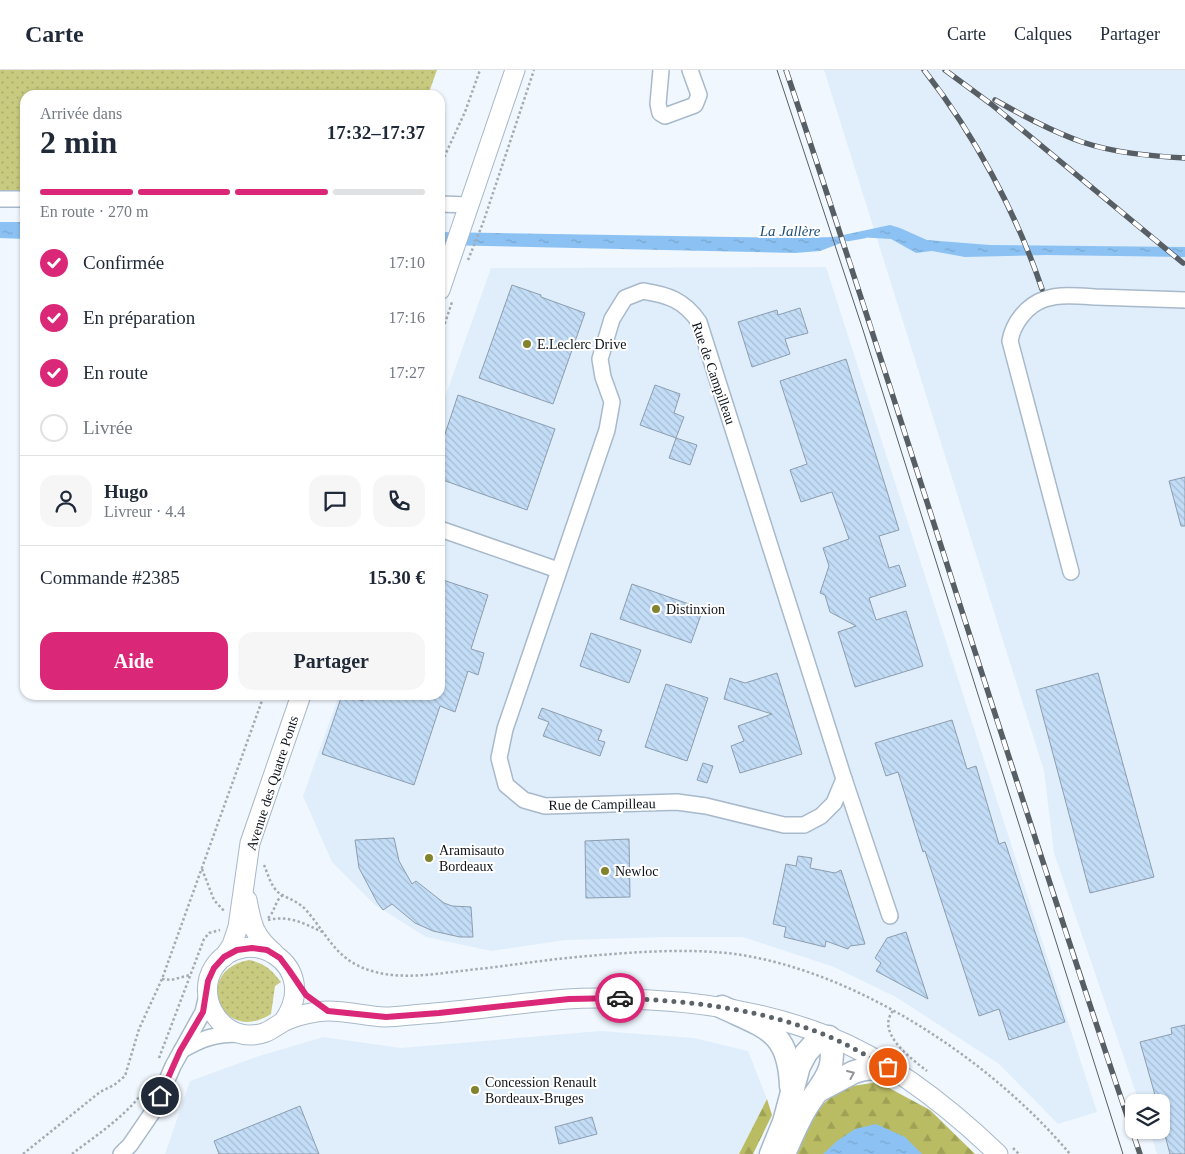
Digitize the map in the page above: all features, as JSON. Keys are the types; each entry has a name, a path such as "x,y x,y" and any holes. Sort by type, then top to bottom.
{"highway":[{"path":"722,1007 763,1026 780,1039 787,1054 791,1072 791,1095"},
{"path":"771,1154 784,1122 800,1066 806,1052 815,1043 829,1037 833,1052 828,1075 795,1127 784,1154"},
{"path":"818,1091 854,1072 888,1067"}],"main road":[{"path":"445,282 463,253 462,228 515,70"},
{"name":"Avenue des Quatre Ponts","path":"224,957 245,926 244,886 250,843 299,700"},
{"path":"245,926 280,958 306,995 328,1011"},
{"path":"280,958 267,950 252,948 237,950 224,957 214,968 208,981 207,995 210,1008 217,1020 228,1029 251,1036 277,1027 290,1012 294,1000 295,988 292,976"},
{"path":"283,1022 309,1014 328,1011 386,1017 578,999 664,1000 722,1007 796,1025 829,1037 888,1067 919,1088 976,1133 1005,1150"}],"street":[{"path":"662,70 658,104 660,113 665,116 695,105 699,95 690,70"},
{"path":"0,199 20,199"},
{"path":"445,204 469,205"},
{"name":"Rue de Campilleau","path":"844,779 834,803 821,816 804,825 784,825 706,806 677,802 545,806 524,800 506,785 499,758 505,729 607,430 612,402 603,377 600,359 612,319 625,298 643,291 662,294 677,300 692,312 699,322 844,779 890,916"},
{"path":"1071,572 1010,342 1012,330 1020,318 1034,304 1047,298 1070,296 1185,300"},
{"path":"445,531 558,570"},
{"path":"121,1154 130,1146 154,1110 180,1051 203,1012 207,995"},
{"path":"180,1051 209,1036 241,1034"}],"path":[{"path":"445,155 465,112 480,70"},
{"path":"463,253 483,223 534,70"},
{"path":"23,1154 100,1092 114,1085 125,1076 139,1029 162,979 262,700"},
{"path":"158,1060 206,936 217,931 262,923 271,916 279,898 283,895 291,898 306,909 332,945 356,965 371,970 403,975 421,976 587,956 666,951 735,954 797,968 853,990 893,1011 939,1039 992,1079 1036,1118 1070,1154"},
{"path":"162,979 171,980 190,976"},
{"path":"893,1011 890,1014 889,1022 890,1032 896,1044 928,1072"},
{"path":"72,1154 132,1106 143,1093 151,1078"},
{"path":"1005,1150 1019,1154"}],"shaded area":[{"path":"824,70 1185,70 1185,1154 1157,1154 1152,1139 1170,1139 1170,1094 1136,1094 1054,853 1044,771"},
{"path":"826,267 1097,1112 1058,1124 999,1064 896,997 834,967 743,937 566,940 491,951 426,937 375,905 332,862 303,796 337,700 445,700 445,397 491,268"},
{"name":"Concession Renault Bordeaux-Bruges","path":"600,1031 694,1038 748,1051 767,1099 739,1154 165,1154 190,1081 256,1057 323,1037 401,1048"}],"green space":[{"path":"0,70 437,70 430,90 20,90 20,205 0,202"},
{"path":"249,960 267,967 281,982 275,986 271,1014 253,1021 238,1021 227,1014 220,1003 217,990 221,978 231,967"},
{"path":"878,1082 930,1110 975,1154 797,1154 813,1114 840,1088"},
{"path":"767,1099 772,1115 753,1154 739,1154"}],"water":[{"path":"0,222 20,222 20,239 0,238"},
{"path":"890,225 927,240 990,245 1185,247 1185,257 1046,255 965,257 932,251 916,253 891,239 857,237 820,251 795,253 445,245 445,232 834,237"},
{"path":"876,1124 905,1137 922,1154 823,1154 837,1141 855,1129"}],"building":[{"path":"512,285 585,313 553,404 479,378"},
{"path":"800,308 808,333 785,339 790,354 752,367 738,322 777,310 778,315"},
{"path":"846,359 899,530 879,536 889,568 899,565 906,586 869,598 876,620 906,611 923,666 855,687 838,632 856,626 830,612 825,595 820,593 829,566 823,548 849,539 832,492 801,502 790,470 807,464 780,381"},
{"path":"655,385 680,394 674,413 684,417 676,438 640,425"},
{"path":"458,395 555,429 527,510 445,481 445,434"},
{"path":"676,438 697,445 690,465 669,458"},
{"path":"1185,477 1185,526 1181,526 1169,481"},
{"path":"445,581 488,595 471,649 484,653 478,675 468,671 455,712 440,706 414,785 322,754 340,700 445,700"},
{"path":"632,584 703,609 691,643 620,619"},
{"path":"591,633 641,650 629,683 580,666"},
{"path":"777,673 802,754 740,773 731,746 744,741 738,726 772,714 724,699 730,678 745,683"},
{"path":"1098,673 1154,877 1090,893 1036,690"},
{"path":"666,684 708,698 687,761 645,747"},
{"path":"542,708 602,730 598,740 605,742 600,756 543,736 549,722 538,718"},
{"path":"952,720 967,769 976,766 999,844 1005,842 1065,1022 1009,1040 999,1009 979,1016 898,772 886,776 875,743"},
{"path":"703,763 713,766 707,783 697,780"},
{"path":"394,838 399,861 412,884 416,881 444,903 452,906 471,907 473,937 460,937 433,931 415,923 392,904 383,910 359,868 355,840"},
{"path":"629,839 630,897 586,898 585,841"},
{"path":"798,856 812,858 810,868 835,873 841,870 865,944 850,946 848,949 826,941 825,947 784,937 786,927 773,924 786,864 796,866"},
{"path":"906,932 928,999 876,971 881,963 875,958 887,938"},
{"path":"1185,1025 1185,1154 1170,1154 1166,1139 1170,1139 1170,1094 1155,1094 1140,1042 1172,1034 1171,1028"},
{"path":"300,1106 319,1154 219,1154 214,1141"},
{"path":"592,1117 597,1134 559,1144 555,1127"}],"waterway":[{"name":"La Jallère","path":"848,239 865,236"}],"tram line":[{"path":"777,70 863,330 1123,1154"}],"railway":[{"path":"786,70 1094,1019 1140,1154"},
{"path":"924,70 960,120 992,175 1020,231 1042,289"},
{"path":"945,70 991,104 1183,263"},
{"path":"995,100 1048,128 1082,142 1107,149 1185,158"}],"way so far":[{"path":"620,998 664,1000 722,1007 752,1013 829,1037 888,1067"}],"place":[{"name":"E.Leclerc Drive","path":"527,344"},
{"name":"Distinxion","path":"656,609"},
{"name":"Aramisauto Bordeaux","path":"429,858"},
{"name":"Newloc","path":"605,871"},
{"name":"Concession Renault Bordeaux-Bruges","path":"475,1090"}],"route":[{"path":"160,1096 180,1051 203,1012 208,981 214,968 224,957 237,950 252,948 267,950 280,958 306,995 328,1011 386,1017 569,999 620,998"}]}
